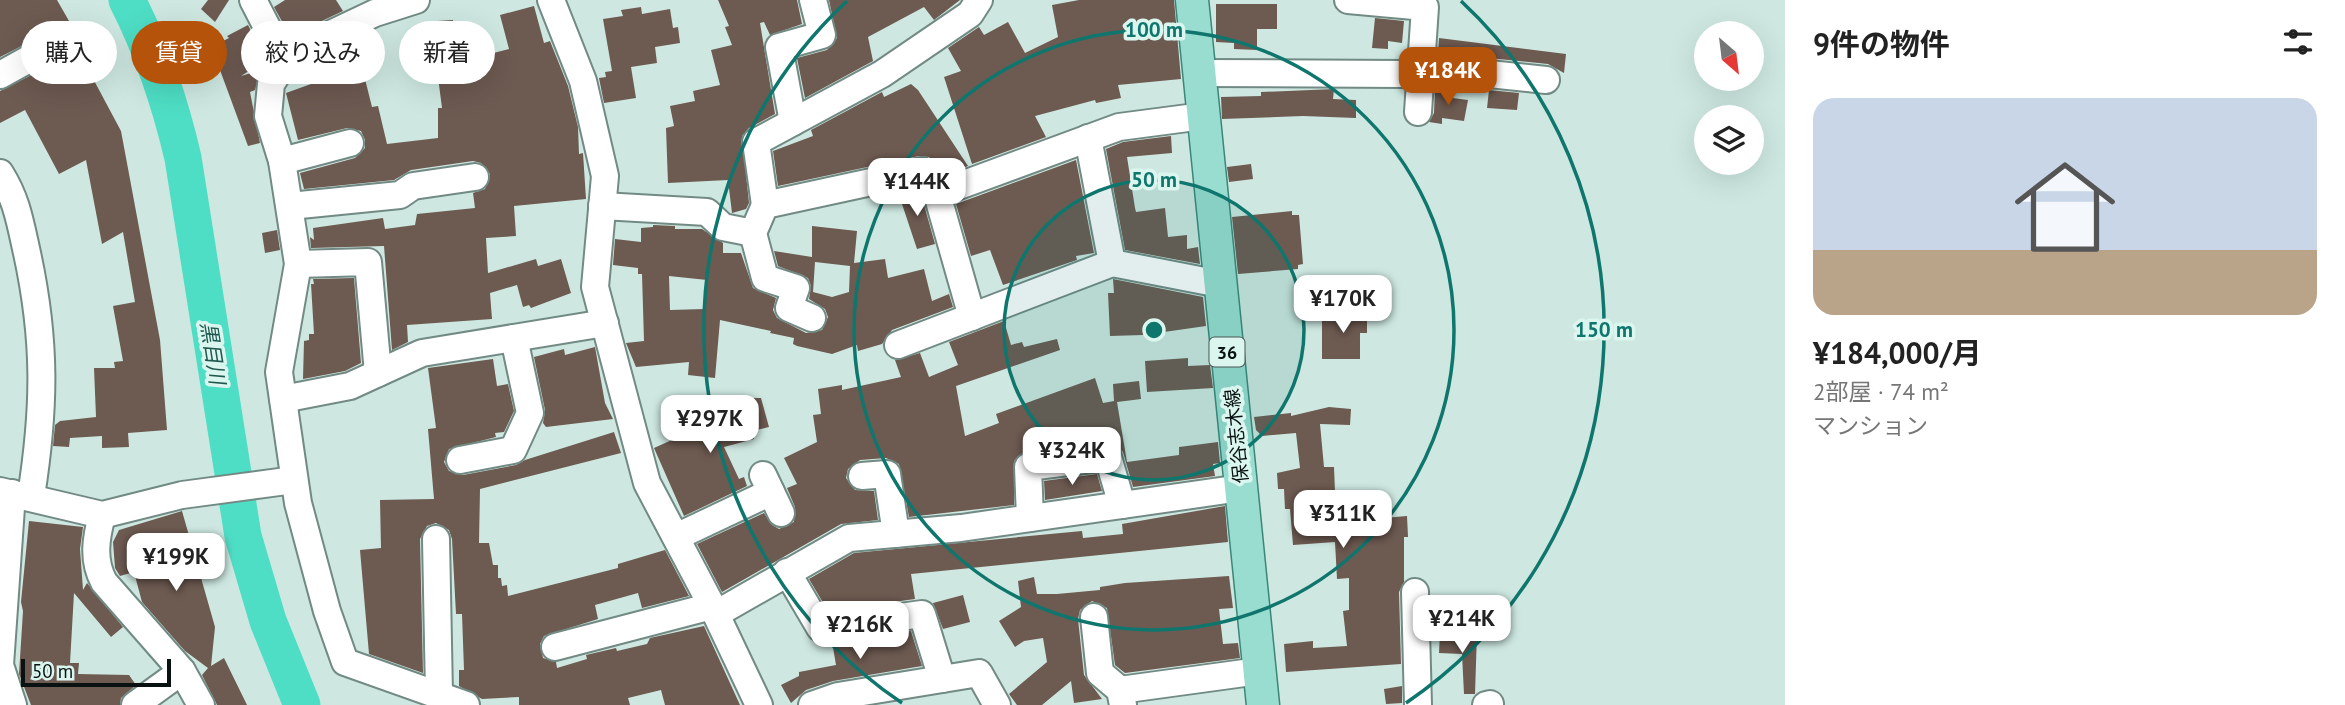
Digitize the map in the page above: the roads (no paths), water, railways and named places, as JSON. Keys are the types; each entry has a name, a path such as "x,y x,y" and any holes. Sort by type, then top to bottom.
{"main road":[{"name":"保谷志木線","path":"1192,0 1263,705"}],"street":[{"path":"254,0 264,21"},
{"path":"361,21 416,0"},
{"path":"551,0 583,81 605,176 595,286 647,484 714,610 759,705"},
{"path":"793,122 779,47 822,35 813,0"},
{"path":"812,318 789,309 796,288 765,278 753,233 765,205 756,142 882,74 971,14 979,0"},
{"path":"1348,0 1425,7 1418,111"},
{"path":"0,75 21,63"},
{"path":"1200,73 1405,74 1432,68 1546,80"},
{"path":"271,84 268,116 282,161 298,264 279,372 288,481 327,611 345,662 466,705"},
{"path":"937,194 1119,127 1203,116"},
{"path":"1088,138 1112,263"},
{"path":"282,161 350,143"},
{"path":"765,205 922,171 937,194 972,317"},
{"path":"0,173 15,197 38,304 44,385 41,429 14,494 0,665 13,705"},
{"path":"290,206 400,195 413,186 475,177"},
{"path":"602,206 707,212 723,227 753,233"},
{"path":"298,264 368,262 378,373"},
{"path":"898,345 1112,263 1220,284"},
{"path":"283,399 350,386 422,353 605,323"},
{"path":"460,460 513,450 530,413 514,338"},
{"path":"1030,518 1028,467 1108,457 1122,505"},
{"path":"862,476 887,474 896,534"},
{"path":"14,494 102,515 186,495 288,481"},
{"path":"555,647 714,610 849,538 1030,518 1241,488"},
{"path":"676,537 772,494"},
{"path":"102,515 96,539 98,570 104,582 182,671 201,705"},
{"path":"436,538 439,695"},
{"path":"787,572 820,628 922,614 942,679"},
{"path":"1415,592 1418,705"},
{"path":"1094,617 1100,673 1121,697 1259,671"},
{"path":"135,705 182,671"},
{"path":"812,705 838,696 979,673 997,705"}],"waterway":[{"name":"黒目川","path":"127,0 160,77 183,158 243,536 268,621 302,705"}]}
